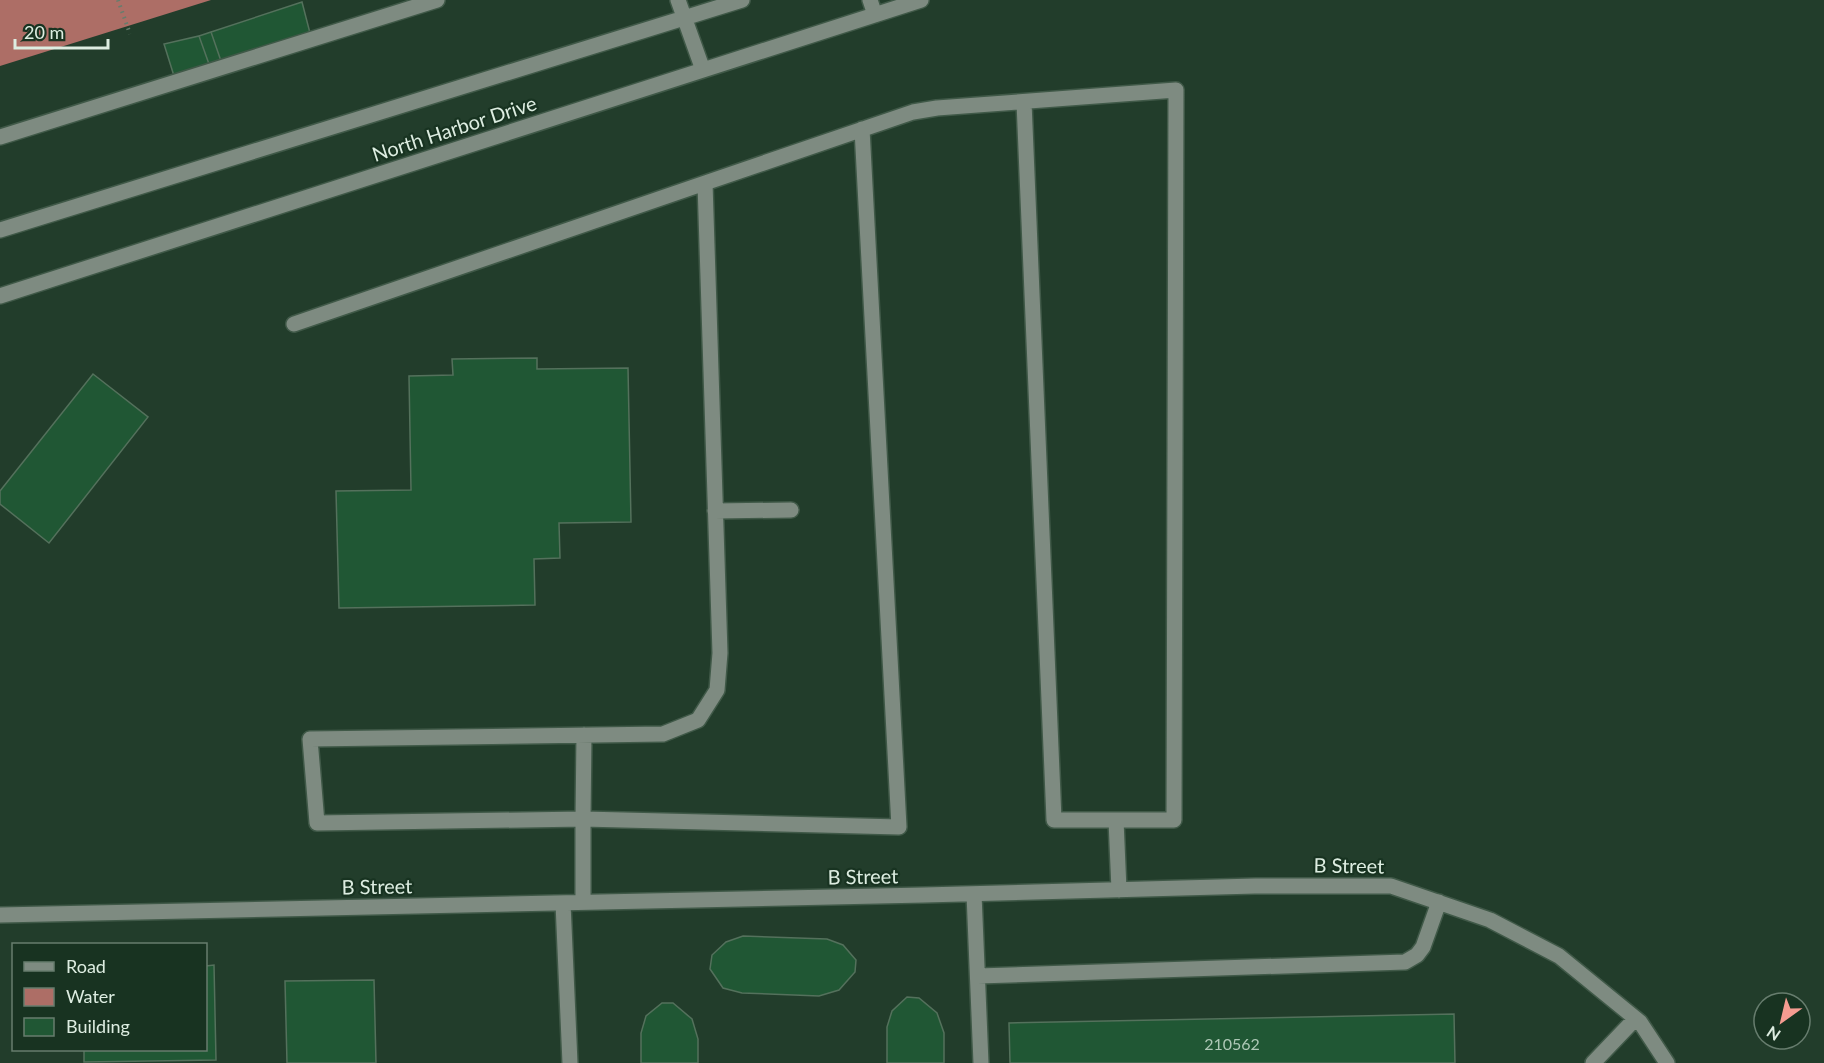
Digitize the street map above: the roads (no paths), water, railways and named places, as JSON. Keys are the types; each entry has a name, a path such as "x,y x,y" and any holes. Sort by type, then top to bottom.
{"street":[{"path":"0,137 437,0"},
{"path":"678,0 703,70"},
{"path":"0,230 742,0"},
{"name":"North Harbor Drive","path":"0,296 703,70 872,7 921,0"},
{"path":"294,324 914,112 1024,102 1176,90 1174,820 1054,820 1024,102"},
{"path":"705,183 720,653 717,690 698,720 663,734 310,739 317,823 583,819 899,827 862,129"},
{"path":"715,511 790,510"},
{"path":"583,903 584,735"},
{"path":"1116,820 1119,890"},
{"name":"B Street","path":"0,915 1255,886 1391,886 1490,920 1559,956 1635,1019 1667,1063"},
{"path":"974,894 981,1063"},
{"path":"978,976 1405,962 1418,956 1423,947 1438,902"},
{"path":"563,903 570,1063"},
{"path":"1593,1063 1635,1019"}],"water":[{"path":"0,0 211,0 0,66"}]}
